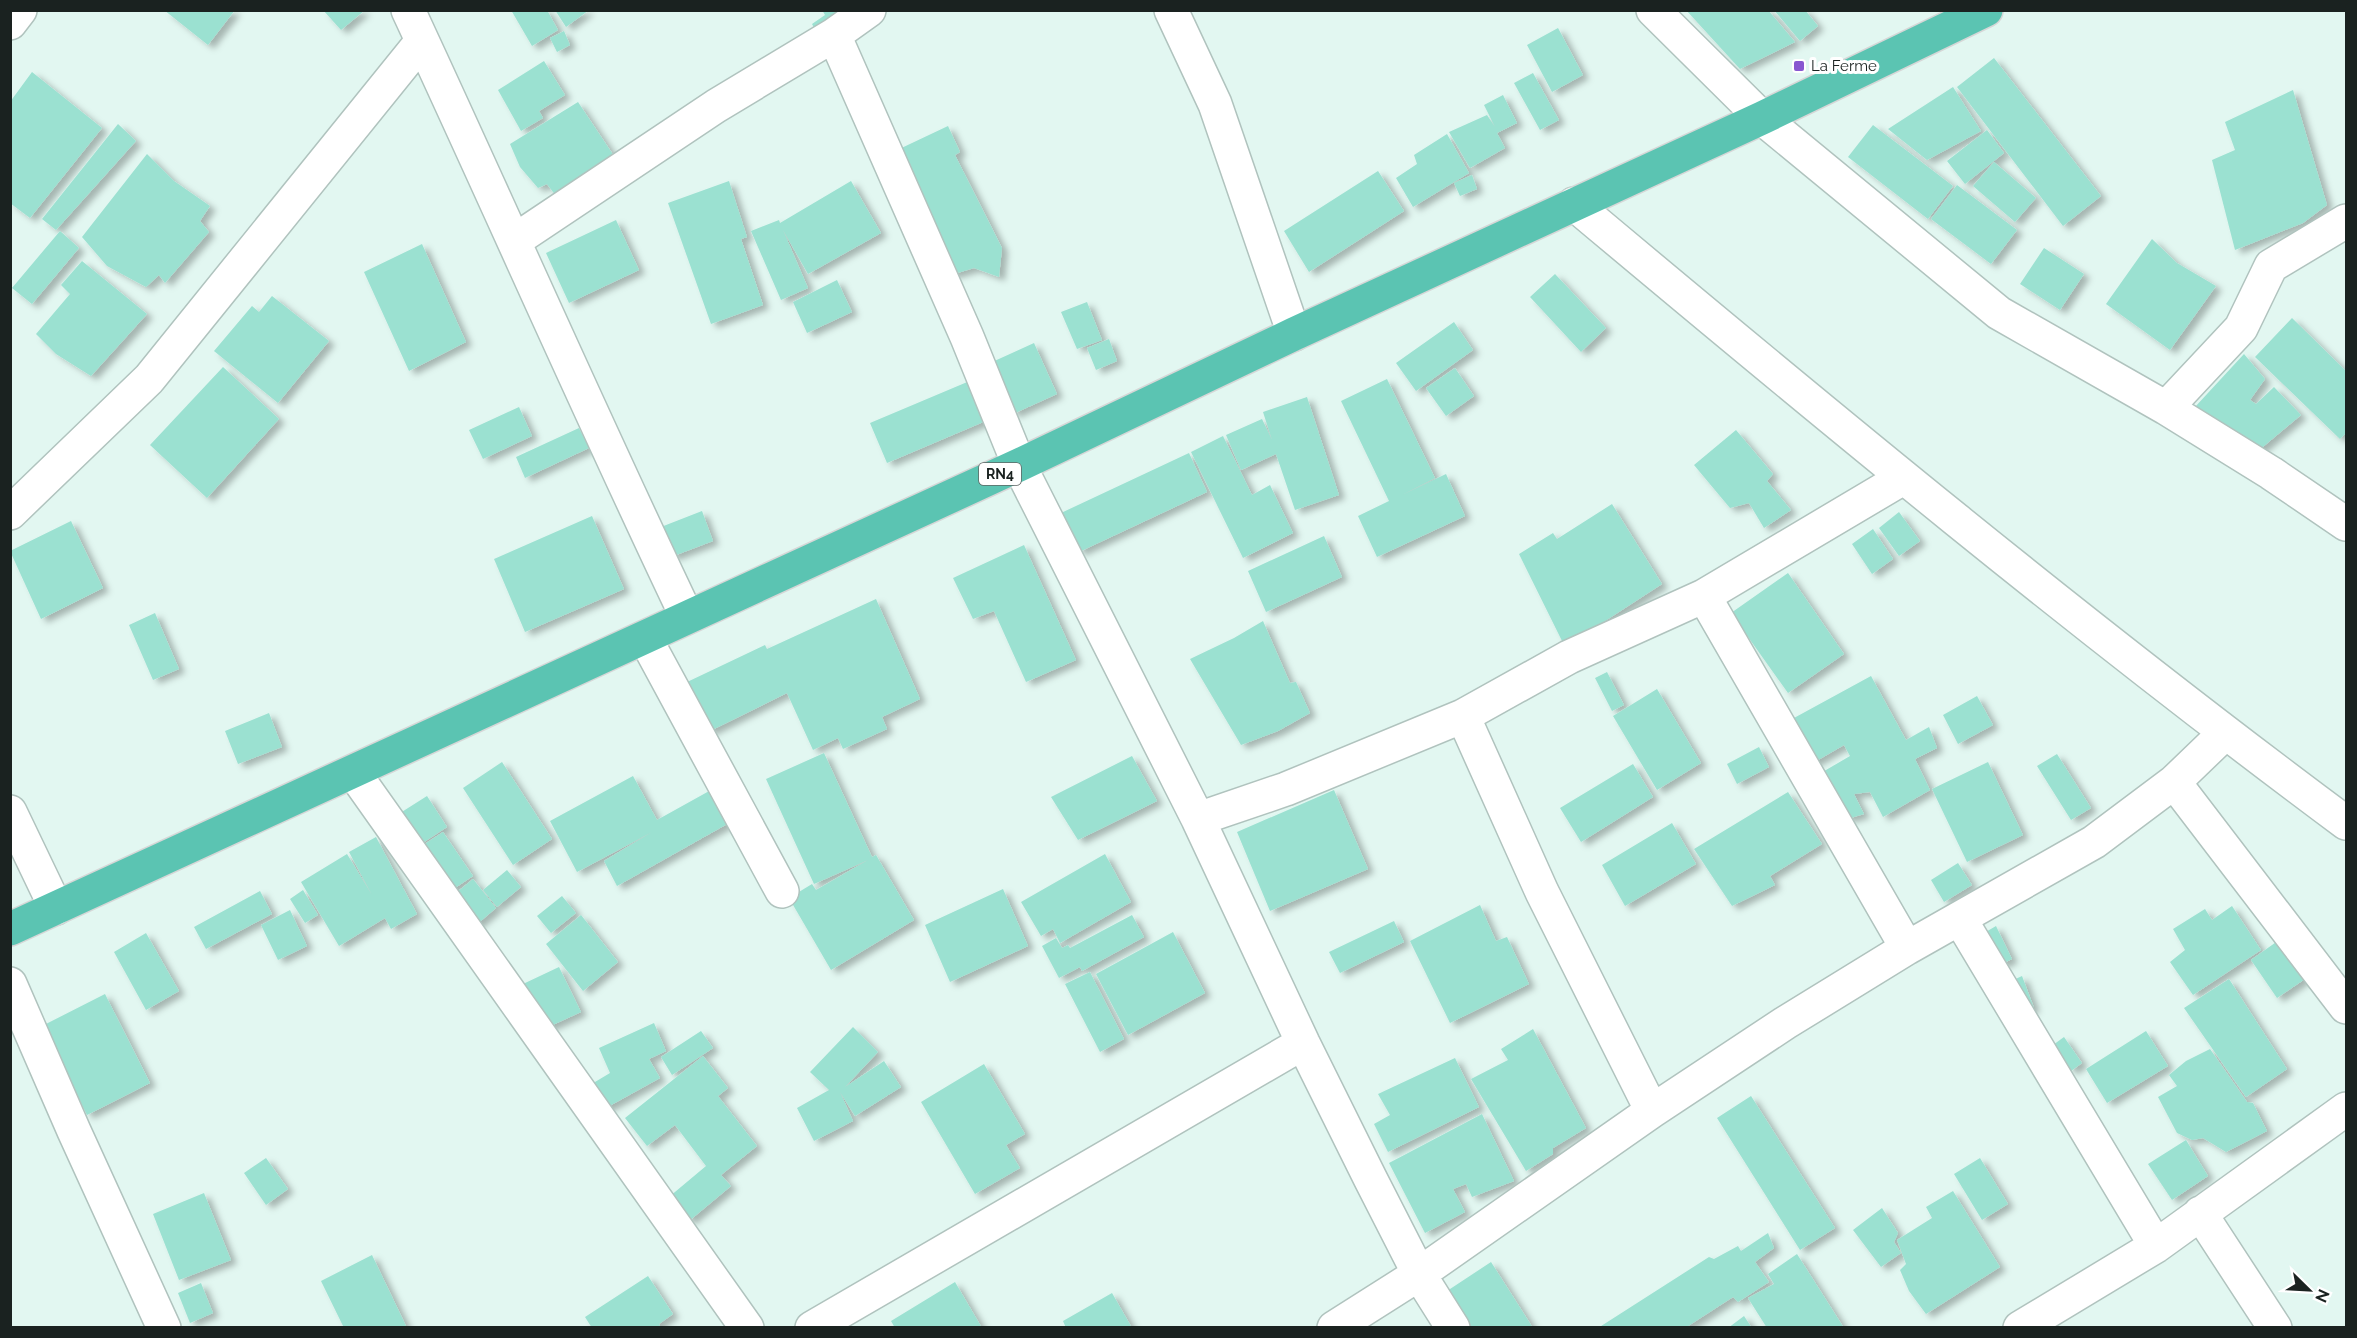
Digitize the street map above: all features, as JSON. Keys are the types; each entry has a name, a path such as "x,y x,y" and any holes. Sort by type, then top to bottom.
{"highway":[{"name":"RN4","path":"10,929 354,773 1019,465 1294,334 1762,118 1986,10"}],"street":[{"path":"10,23 20,10"},
{"path":"408,10 596,425 687,617"},
{"path":"514,241 716,106 834,35 869,10"},
{"path":"1171,10 1215,104 1294,334"},
{"path":"1653,10 1762,118 1999,314 2166,408 2271,473 2346,524"},
{"path":"834,35 967,336 1019,465 1198,819 1303,1043 1419,1274 1453,1328"},
{"path":"10,513 149,380 423,41"},
{"path":"1574,204 1903,478 2225,733 2346,823"},
{"path":"2166,408 2241,328 2271,266 2346,221"},
{"path":"1198,819 1286,789 1463,716 1569,657 1704,596 1903,478"},
{"path":"1704,596 1907,948"},
{"path":"645,638 782,891"},
{"path":"1463,716 1542,892 1652,1111"},
{"path":"1334,1328 1419,1274 1652,1111 1785,1023 1907,948 2094,842 2174,782 2225,733"},
{"path":"354,773 747,1328"},
{"path":"2174,782 2346,1007"},
{"path":"10,812 56,908"},
{"path":"1960,920 2156,1246"},
{"path":"10,984 164,1328"},
{"path":"812,1328 1303,1043"},
{"path":"2020,1328 2156,1246 2346,1109"},
{"path":"2200,1213 2275,1328"}],"building":[{"path":"164,10 235,10 208,45"},
{"path":"323,10 365,10 341,30"},
{"path":"511,10 547,10 558,30 532,46"},
{"path":"555,10 589,10 566,27"},
{"path":"822,10 844,10 817,33 812,24 825,15"},
{"path":"1686,10 1768,10 1795,42 1740,69"},
{"path":"1774,10 1805,10 1818,26 1800,41"},
{"path":"1558,28 1583,75 1552,92 1527,45"},
{"path":"564,31 570,45 557,52 550,38"},
{"path":"1994,58 2101,196 2063,226 1957,87"},
{"path":"544,61 565,95 539,111 543,118 521,131 498,90"},
{"path":"32,72 102,128 30,218 10,203 10,102"},
{"path":"1533,73 1559,120 1540,130 1514,83"},
{"path":"1953,87 1981,131 1927,160 1888,129"},
{"path":"2293,90 2327,205 2303,223 2235,250 2212,160 2235,150 2225,122"},
{"path":"1503,95 1517,123 1497,133 1505,148 1470,168 1449,132 1487,115 1495,127 1484,105"},
{"path":"578,102 618,162 559,200 547,184 538,188 520,167 510,144"},
{"path":"118,124 136,141 56,230 42,219"},
{"path":"1873,125 1953,186 1928,219 1848,157"},
{"path":"948,126 960,152 955,155 1002,248 999,277 974,268 951,275 893,152"},
{"path":"1987,130 2004,153 1965,184 1947,161"},
{"path":"1447,134 1469,173 1413,207 1396,178 1417,164 1414,155"},
{"path":"147,154 174,181 210,206 200,221 209,232 165,283 159,275 146,287 107,266 82,237"},
{"path":"1994,162 2036,198 2015,222 1973,186"},
{"path":"1378,171 1404,211 1309,272 1284,231"},
{"path":"1472,175 1477,189 1460,196 1454,183"},
{"path":"729,181 747,237 741,239 763,305 711,324 668,203"},
{"path":"851,181 881,233 808,274 783,230 808,288 781,300 751,231 779,220 780,223"},
{"path":"1957,185 2017,230 1991,264 1931,219"},
{"path":"616,220 639,270 569,303 546,253"},
{"path":"60,231 79,248 32,304 12,288"},
{"path":"2152,239 2177,263 2216,286 2170,350 2106,304"},
{"path":"422,244 466,342 409,371 364,272"},
{"path":"2044,248 2084,274 2060,310 2020,284"},
{"path":"82,261 147,314 91,376 56,354 36,334 70,294 61,285"},
{"path":"1555,274 1606,328 1581,352 1530,297"},
{"path":"837,280 852,312 807,333 793,302"},
{"path":"272,296 329,341 278,403 214,351 252,306 259,312"},
{"path":"1087,302 1102,340 1077,349 1061,312"},
{"path":"2292,318 2346,371 2346,433 2340,439 2255,357"},
{"path":"1454,322 1473,350 1416,391 1396,363"},
{"path":"1109,339 1117,361 1096,370 1087,348"},
{"path":"1034,343 1057,394 1013,414 990,363"},
{"path":"2244,354 2265,379 2250,400 2256,404 2274,387 2301,415 2258,451 2195,407"},
{"path":"223,367 279,419 207,498 150,445"},
{"path":"1455,368 1474,396 1446,416 1426,388"},
{"path":"1387,379 1435,478 1402,495 1446,474 1465,516 1377,557 1358,516 1389,501 1341,401"},
{"path":"972,380 988,420 887,463 870,423"},
{"path":"1307,397 1339,495 1295,510 1276,454 1241,470 1226,435 1262,419 1272,440 1263,412"},
{"path":"519,407 532,436 483,459 469,430"},
{"path":"579,428 589,448 525,478 516,457"},
{"path":"1736,430 1773,474 1767,481 1791,510 1764,528 1749,503 1730,508 1694,465"},
{"path":"1223,436 1252,495 1270,485 1293,533 1243,558 1191,452"},
{"path":"1189,453 1207,492 1079,552 1061,513"},
{"path":"1612,504 1662,584 1565,647 1519,554 1553,533 1557,539"},
{"path":"702,511 713,541 671,557 661,527"},
{"path":"1899,512 1920,541 1899,556 1879,528"},
{"path":"592,516 624,589 525,632 494,559"},
{"path":"71,521 103,588 41,619 10,551"},
{"path":"1873,529 1893,559 1872,574 1852,544"},
{"path":"1324,536 1342,577 1266,612 1248,571"},
{"path":"1024,545 1076,660 1026,682 994,611 973,619 953,578"},
{"path":"1788,573 1844,654 1788,693 1731,613"},
{"path":"876,599 920,699 882,717 887,729 843,749 838,738 813,750 787,693 708,732 685,683 765,645 767,649"},
{"path":"155,613 179,669 153,680 129,625"},
{"path":"1263,621 1290,683 1296,682 1310,713 1278,731 1241,745 1190,659"},
{"path":"1607,672 1624,705 1612,711 1595,678"},
{"path":"1871,676 1906,740 1929,727 1937,748 1915,759 1930,790 1883,817 1870,792 1854,794 1864,814 1847,819 1814,777 1850,756 1844,745 1806,767 1783,724"},
{"path":"1657,689 1701,763 1657,790 1613,716"},
{"path":"1977,696 1993,725 1958,744 1943,715"},
{"path":"269,713 282,747 238,764 225,731"},
{"path":"1759,747 1769,767 1737,784 1727,764"},
{"path":"824,753 872,857 876,855 914,920 831,970 789,898 812,884 816,890 868,860 814,884 766,779"},
{"path":"2057,754 2091,808 2071,820 2037,766"},
{"path":"1132,756 1157,801 1078,840 1051,797"},
{"path":"502,762 552,839 513,865 463,788"},
{"path":"1988,762 2023,835 1967,862 1932,789"},
{"path":"1633,764 1653,797 1581,842 1560,808"},
{"path":"633,776 657,820 711,790 729,823 617,886 604,861 652,832 577,872 550,821"},
{"path":"1334,790 1368,869 1270,911 1237,832"},
{"path":"1788,792 1822,844 1770,876 1775,885 1732,906 1694,849"},
{"path":"427,796 447,827 418,846 397,815"},
{"path":"1672,823 1696,864 1625,906 1602,865"},
{"path":"443,832 473,876 446,894 417,849"},
{"path":"376,837 417,914 391,929 385,918 339,946 301,882 347,854 372,895 349,852"},
{"path":"1105,854 1131,902 1060,943 1053,929 1041,936 1021,902"},
{"path":"1958,863 1972,885 1944,902 1931,880"},
{"path":"507,870 521,887 497,907 483,890"},
{"path":"473,879 496,908 475,926 451,897"},
{"path":"1003,889 1028,946 950,982 925,925"},
{"path":"303,890 318,915 305,923 290,899"},
{"path":"260,891 272,914 206,949 194,927"},
{"path":"562,896 576,913 551,933 537,916"},
{"path":"1480,905 1496,941 1507,937 1529,984 1450,1023 1410,941"},
{"path":"2232,906 2261,950 2193,995 2170,962 2185,950 2173,929 2205,909 2212,920"},
{"path":"290,910 307,946 278,960 261,925"},
{"path":"581,915 618,962 583,991 546,944"},
{"path":"1132,915 1144,937 1082,971 1080,967 1059,978 1042,946 1056,938 1062,948 1068,945 1070,948"},
{"path":"1394,921 1404,942 1340,973 1329,952"},
{"path":"1996,926 2012,959 2000,965 1984,933"},
{"path":"1173,932 1205,993 1128,1035 1096,974"},
{"path":"146,933 179,991 146,1010 114,952"},
{"path":"2279,940 2305,979 2277,998 2251,960"},
{"path":"559,967 581,1012 544,1029 523,984"},
{"path":"1090,972 1124,1039 1100,1052 1065,984"},
{"path":"2022,976 2034,1008 2022,1013 2009,982"},
{"path":"2229,979 2287,1069 2246,1097 2184,1008"},
{"path":"105,994 150,1083 87,1115 42,1026"},
{"path":"654,1023 666,1051 649,1059 660,1078 604,1109 590,1085 610,1073 599,1048"},
{"path":"853,1027 878,1052 845,1087 884,1061 901,1087 855,1116 840,1092 853,1121 814,1141 797,1108 829,1090 810,1072"},
{"path":"1533,1029 1586,1128 1553,1148 1553,1154 1526,1171 1471,1079 1508,1060 1501,1049"},
{"path":"701,1031 713,1048 672,1075 661,1057"},
{"path":"2146,1031 2168,1066 2107,1103 2086,1069"},
{"path":"2064,1037 2082,1063 2071,1071 2053,1045"},
{"path":"2210,1049 2247,1102 2253,1103 2267,1131 2226,1152 2203,1138 2192,1140 2177,1133 2158,1097 2177,1086 2169,1075 2186,1061"},
{"path":"703,1056 728,1088 718,1096 757,1146 721,1175 731,1186 689,1221 669,1197 706,1166 675,1125 647,1146 625,1118"},
{"path":"1455,1058 1479,1107 1388,1152 1374,1124 1390,1115 1378,1094"},
{"path":"984,1064 1025,1134 1006,1145 1020,1168 975,1194 921,1102"},
{"path":"1751,1096 1835,1228 1800,1250 1717,1118"},
{"path":"1482,1114 1514,1181 1472,1197 1466,1184 1453,1189 1465,1212 1425,1233 1389,1163"},
{"path":"2186,1140 2208,1176 2172,1200 2148,1164"},
{"path":"266,1158 288,1189 266,1205 244,1173"},
{"path":"1980,1158 2008,1204 1982,1220 1954,1174"},
{"path":"1953,1191 2000,1267 1926,1314 1909,1291 1900,1270 1906,1264 1897,1240 1932,1218 1926,1207"},
{"path":"204,1193 231,1260 179,1280 153,1214"},
{"path":"1882,1208 1898,1233 1894,1242 1901,1253 1881,1267 1853,1230"},
{"path":"1768,1233 1774,1248 1755,1262 1769,1282 1738,1302 1733,1297 1685,1328 1598,1328 1709,1257 1714,1259 1738,1246 1741,1251"},
{"path":"1797,1254 1844,1328 1767,1328 1748,1298 1774,1284 1768,1274"},
{"path":"372,1255 407,1328 344,1328 321,1281"},
{"path":"1491,1262 1533,1328 1470,1328 1447,1291"},
{"path":"648,1276 673,1314 659,1324 661,1328 592,1328 585,1317"},
{"path":"955,1282 982,1328 895,1328 891,1321"},
{"path":"201,1283 213,1313 190,1323 178,1293"},
{"path":"1112,1293 1132,1328 1066,1328 1063,1321"},
{"path":"1744,1316 1752,1328 1728,1328"}],"place":[{"name":"La Ferme","path":"1799,66"}]}
